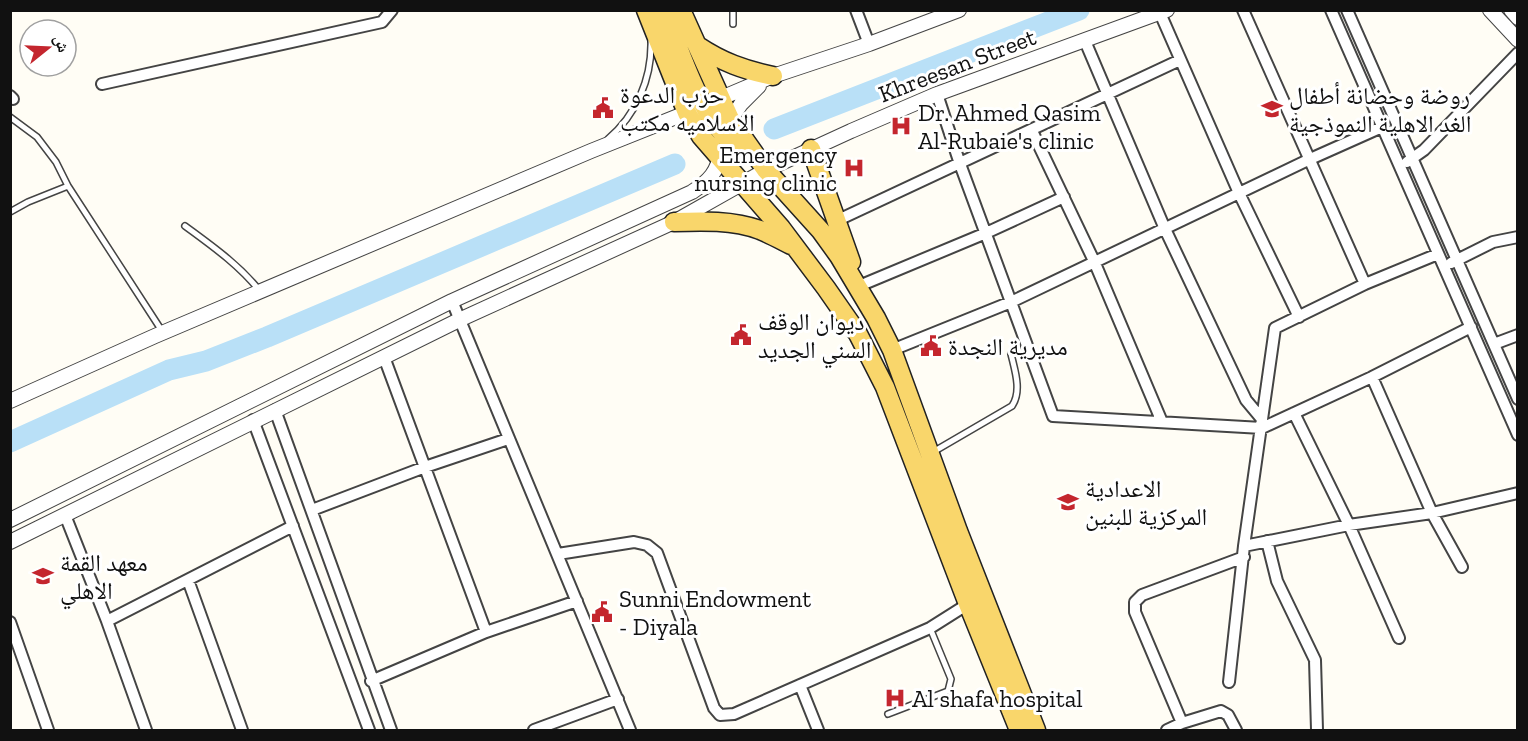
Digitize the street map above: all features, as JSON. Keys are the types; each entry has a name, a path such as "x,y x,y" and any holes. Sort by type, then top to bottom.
{"main road":[{"path":"681,10 698,46 712,102"},
{"path":"653,14 712,102 726,127 821,231 859,286 892,350 1036,730"},
{"path":"653,14 687,113 702,136 741,184 796,247 858,334 885,387 1019,730"},
{"path":"698,46 723,62 772,76"},
{"path":"812,149 859,286"},
{"path":"674,222 702,221 730,224 759,230 796,247"}],"street":[{"path":"102,84 382,22 392,10"},
{"path":"856,10 869,44"},
{"name":"Khreesan Street","path":"10,401 162,333 772,76 869,44 959,10"},
{"path":"1243,10 1365,284"},
{"path":"1331,10 1518,435"},
{"path":"1347,10 1518,399"},
{"path":"1491,10 1518,40"},
{"path":"1511,10 1518,18"},
{"path":"1164,12 1180,60 1239,193 1299,317"},
{"name":"Khreesan Street","path":"10,542 459,320 674,222 766,170 938,94 1164,12"},
{"path":"1085,41 1165,229 1246,400 1262,423"},
{"path":"1398,165 1413,159 1424,150 1518,53"},
{"path":"836,221 1180,60"},
{"path":"10,520 452,301 692,192 711,178 717,169 726,127 753,91 772,76"},
{"path":"938,94 960,164 1053,416 1162,422 1262,423 1294,413 1372,377 1470,327"},
{"path":"892,350 1011,302 1382,127"},
{"path":"1032,131 1094,261 1162,422"},
{"path":"859,286 987,233 1064,197"},
{"path":"1444,267 1493,242 1518,237"},
{"path":"1228,682 1275,328 1365,284 1438,254"},
{"path":"452,301 630,730"},
{"path":"1494,344 1518,335"},
{"path":"384,357 486,632"},
{"path":"1372,377 1432,513 1462,567"},
{"path":"275,410 371,681 391,730"},
{"path":"1294,413 1349,525 1399,638"},
{"path":"253,420 369,730"},
{"path":"312,510 425,467 508,439"},
{"path":"1182,723 1135,612 1136,602 1142,595 1267,541 1349,525 1432,513 1518,493"},
{"path":"65,515 107,621 146,730"},
{"path":"107,621 293,526"},
{"path":"1267,541 1277,581 1315,660 1317,730"},
{"path":"558,554 634,542 647,545 657,554 714,708 720,715 734,714 930,628 968,604"},
{"path":"188,580 242,730"},
{"path":"371,681 486,632 577,602"},
{"path":"10,622 48,730"},
{"path":"800,685 818,730"},
{"path":"534,730 618,699"},
{"path":"1167,730 1221,711 1228,715 1236,730"}],"lane":[{"path":"733,10 733,24"},
{"path":"591,151 609,139 626,122 643,90 650,57 653,14"},
{"path":"10,117 37,137 56,162 68,186 162,333"},
{"path":"10,126 17,122"},
{"path":"10,213 28,202 68,186"},
{"path":"185,226 229,258 246,273 260,292"},
{"path":"930,454 1012,406 1017,388 1011,354"},
{"path":"888,714 948,691 951,679 930,628"}],"waterway":[{"path":"774,129 1079,10"},
{"path":"10,442 169,370 206,361 267,337 675,164"}],"place":[{"name":"حزب الدعوة الاسلاميه مكتب","path":"603,108"},
{"name":"روضة وحضانة أطفال الغد الاهلية النموذجية","path":"1272,109"},
{"name":"Dr. Ahmed Qasim Al-Rubaie's clinic","path":"901,126"},
{"name":"Emergency nursing clinic","path":"854,168"},
{"name":"ديوان الوقف السني الجديد","path":"741,335"},
{"name":"مديرية النجدة","path":"931,346"},
{"name":"الاعدادية المركزية للبنين","path":"1068,502"},
{"name":"معهد القمة الاهلي","path":"43,576"},
{"name":"Sunni Endowment - Diyala","path":"602,612"},
{"name":"Al shafa hospital","path":"895,698"}]}
